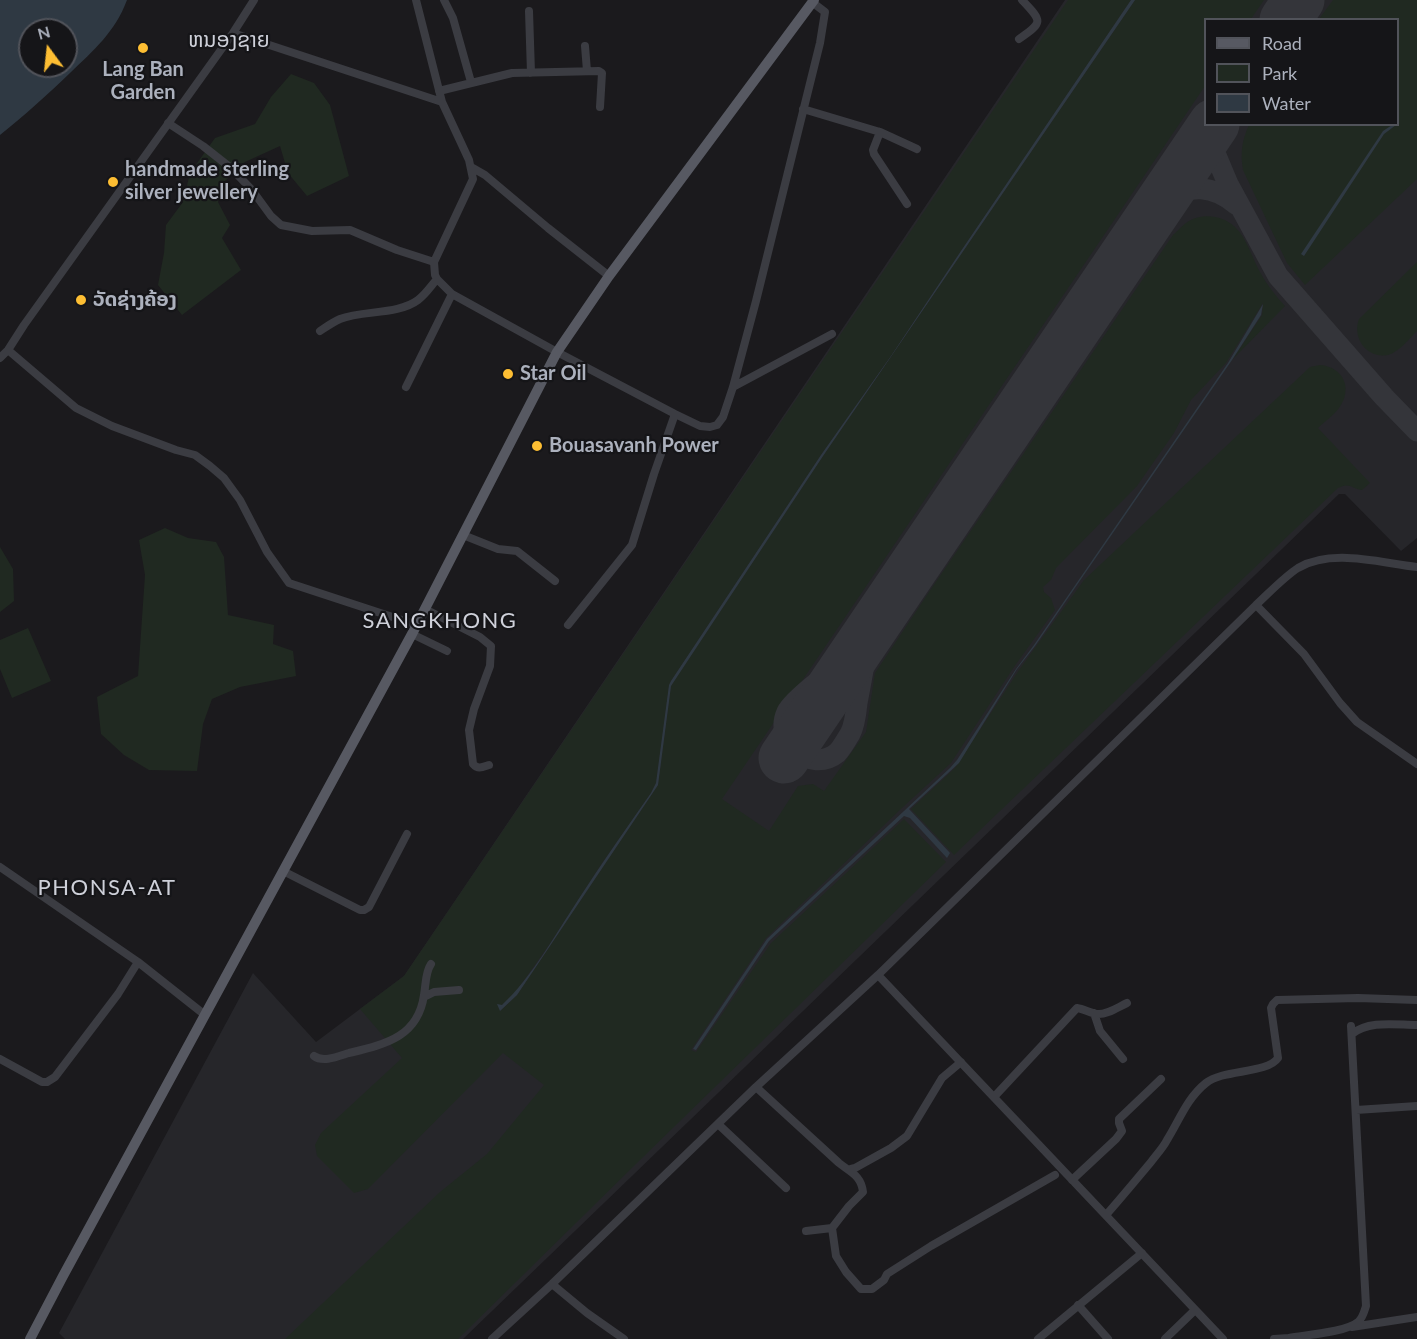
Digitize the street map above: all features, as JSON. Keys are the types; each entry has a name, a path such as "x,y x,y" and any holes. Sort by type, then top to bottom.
{"main road":[{"path":"30,1339 415,629 556,352 609,276 813,1"}],"street":[{"path":"0,358 8,350 255,0"},
{"path":"416,0 442,102 469,160 473,178 434,262 437,279 452,294 556,352 675,414 700,426 710,427 717,425 723,417 733,387 819,43 825,12 813,1"},
{"path":"444,0 453,18 471,82"},
{"path":"1019,39 1034,29 1038,20 1022,0"},
{"path":"529,11 531,73"},
{"path":"233,33 442,102"},
{"path":"585,46 586,72"},
{"path":"439,91 512,73 599,71 602,73 600,107"},
{"path":"803,109 880,132 917,149"},
{"path":"168,123 231,168 281,225 312,231 350,230 396,250 434,262"},
{"path":"880,132 873,150 874,154 907,204"},
{"path":"471,167 609,276"},
{"path":"320,332 340,319 363,313 392,311 416,302 437,279"},
{"path":"406,387 452,294"},
{"path":"733,387 832,334"},
{"path":"8,350 76,408 112,426 195,455 210,466 224,478 240,500 267,552 289,583 415,629 447,651"},
{"path":"568,625 632,545 675,414"},
{"path":"463,535 498,549 517,550 555,581"},
{"path":"492,1339 756,1087 878,975 1256,605 1295,570 1322,559 1347,558 1417,567"},
{"path":"1256,605 1304,654 1357,722 1417,764"},
{"path":"424,609 480,637 491,646 490,666 469,730 473,764 480,768 489,765"},
{"path":"283,871 346,904 364,910 369,907 407,834"},
{"path":"0,867 138,962 205,1015"},
{"path":"0,1059 42,1082 51,1080 118,994 138,962"},
{"path":"314,1056 318,1059 328,1059 376,1046 401,1036 411,1027 420,1013 427,970 431,964"},
{"path":"878,975 1223,1339"},
{"path":"424,998 434,992 459,990"},
{"path":"1106,1215 1167,1142 1183,1110 1203,1085 1219,1076 1262,1067 1276,1061 1278,1058 1271,1008 1277,1000 1358,998 1417,1000"},
{"path":"994,1097 1074,1010 1080,1008 1094,1013 1105,1013 1127,1003"},
{"path":"1094,1013 1100,1031 1123,1059"},
{"path":"1347,1328 1357,1324 1364,1315 1366,1305 1352,1030 1375,1025 1417,1025"},
{"path":"756,1087 839,1163 851,1169 891,1148 907,1136 942,1078 961,1062"},
{"path":"1072,1180 1116,1139 1122,1131 1119,1119 1161,1079"},
{"path":"1356,1110 1417,1106"},
{"path":"718,1124 786,1188"},
{"path":"806,1231 832,1228 863,1192 862,1184 851,1169"},
{"path":"832,1228 836,1256 846,1272 861,1288 872,1289 884,1280 887,1274 931,1246 1055,1175"},
{"path":"1038,1339 1142,1253"},
{"path":"552,1284 624,1339"},
{"path":"1078,1305 1108,1339"},
{"path":"1165,1339 1195,1310"},
{"path":"1274,1339 1417,1317"}],"shaded area":[{"path":"1065,0 1417,0 1417,538 1401,551 1345,494 1339,494 463,1339 65,1339 59,1333 253,973 316,1042 404,976"}],"green space":[{"path":"1068,0 1131,0 891,356 821,455 671,681 656,783 651,793 549,945 515,993 502,1005 500,1011 517,995 658,785 671,686 674,681 823,456 1135,0 1264,0 1252,18 1204,18 1204,87 722,799 769,831 798,786 813,784 824,791 866,732 875,673 1173,235 1188,221 1208,216 1230,223 1243,237 1263,277 1285,306 1233,359 1262,315 1263,303 1226,363 1191,400 1174,433 1137,486 1056,568 1051,580 1043,587 1044,592 1051,598 1055,610 1014,667 951,763 766,938 691,1050 696,1052 771,943 904,819 946,862 458,1339 285,1339 440,1192 487,1154 544,1085 503,1053 368,1189 354,1193 317,1156 315,1145 321,1133 402,1058 360,1009 404,976"},
{"path":"1333,0 1417,0 1417,179 1305,285 1287,263 1243,170 1242,147 1249,126 1399,126 1399,18 1320,18"},
{"path":"291,74 314,83 330,105 349,176 307,196 288,173 280,146 245,162 223,183 218,202 230,225 222,238 241,270 182,315 158,285 166,225 183,202 190,173 215,138 255,124 271,97"},
{"path":"1417,262 1417,331 1396,351 1388,355 1373,354 1359,339 1357,326 1359,319"},
{"path":"1320,365 1340,374 1344,380 1345,394 1339,408 1318,428 1370,483 1362,490 1348,485 1338,488 954,855 911,809 955,768 1019,670 1084,580 1310,367"},
{"path":"165,528 188,538 216,542 224,557 228,615 274,625 273,644 293,651 296,676 240,687 212,699 203,724 197,771 149,770 124,755 101,734 97,697 138,676 145,575 139,540"},
{"path":"0,547 13,569 14,601 0,612"},
{"path":"28,628 51,681 12,698 0,669 0,640"}],"water":[{"path":"0,0 127,0 110,31 78,64 78,18 18,18 18,78 64,78 0,135"},
{"path":"1131,0 1135,0 823,456 671,686 658,785 517,995 500,1011 497,1004 502,1005 533,969 651,793 656,783 671,681 821,455 891,356"},
{"path":"1395,126 1384,134 1304,256 1301,254 1383,131"},
{"path":"1263,304 1261,315 1232,360 1017,669 959,763 909,809 950,853 947,858 910,818 904,816 769,941 696,1050 693,1049 767,939 957,760 1016,669 1228,363"}],"taxiway":[{"path":"1207,134 1228,184 1278,276 1384,397 1417,431"},
{"path":"1163,199 1183,191 1201,189 1219,193 1237,205"},
{"path":"853,656 807,691 787,712 784,723 785,734 797,752 806,757 816,760 837,753 850,734 855,719 868,640 880,616"}],"runway":[{"path":"1286,18 1299,0"},
{"path":"784,758 1213,126"}],"place":[{"name":"Lang Ban Garden","path":"143,48"},
{"name":"handmade sterling silver jewellery","path":"113,182"},
{"name":"ວັດຊ່າງຄ້ອງ","path":"81,300"},
{"name":"Star Oil","path":"508,374"},
{"name":"Bouasavanh Power","path":"537,446"}],"district":[{"name":"ຫນອງຊາຍ","path":"229,40"},
{"name":"SANGKHONG","path":"440,621"},
{"name":"PHONSA-AT","path":"107,888"}]}
